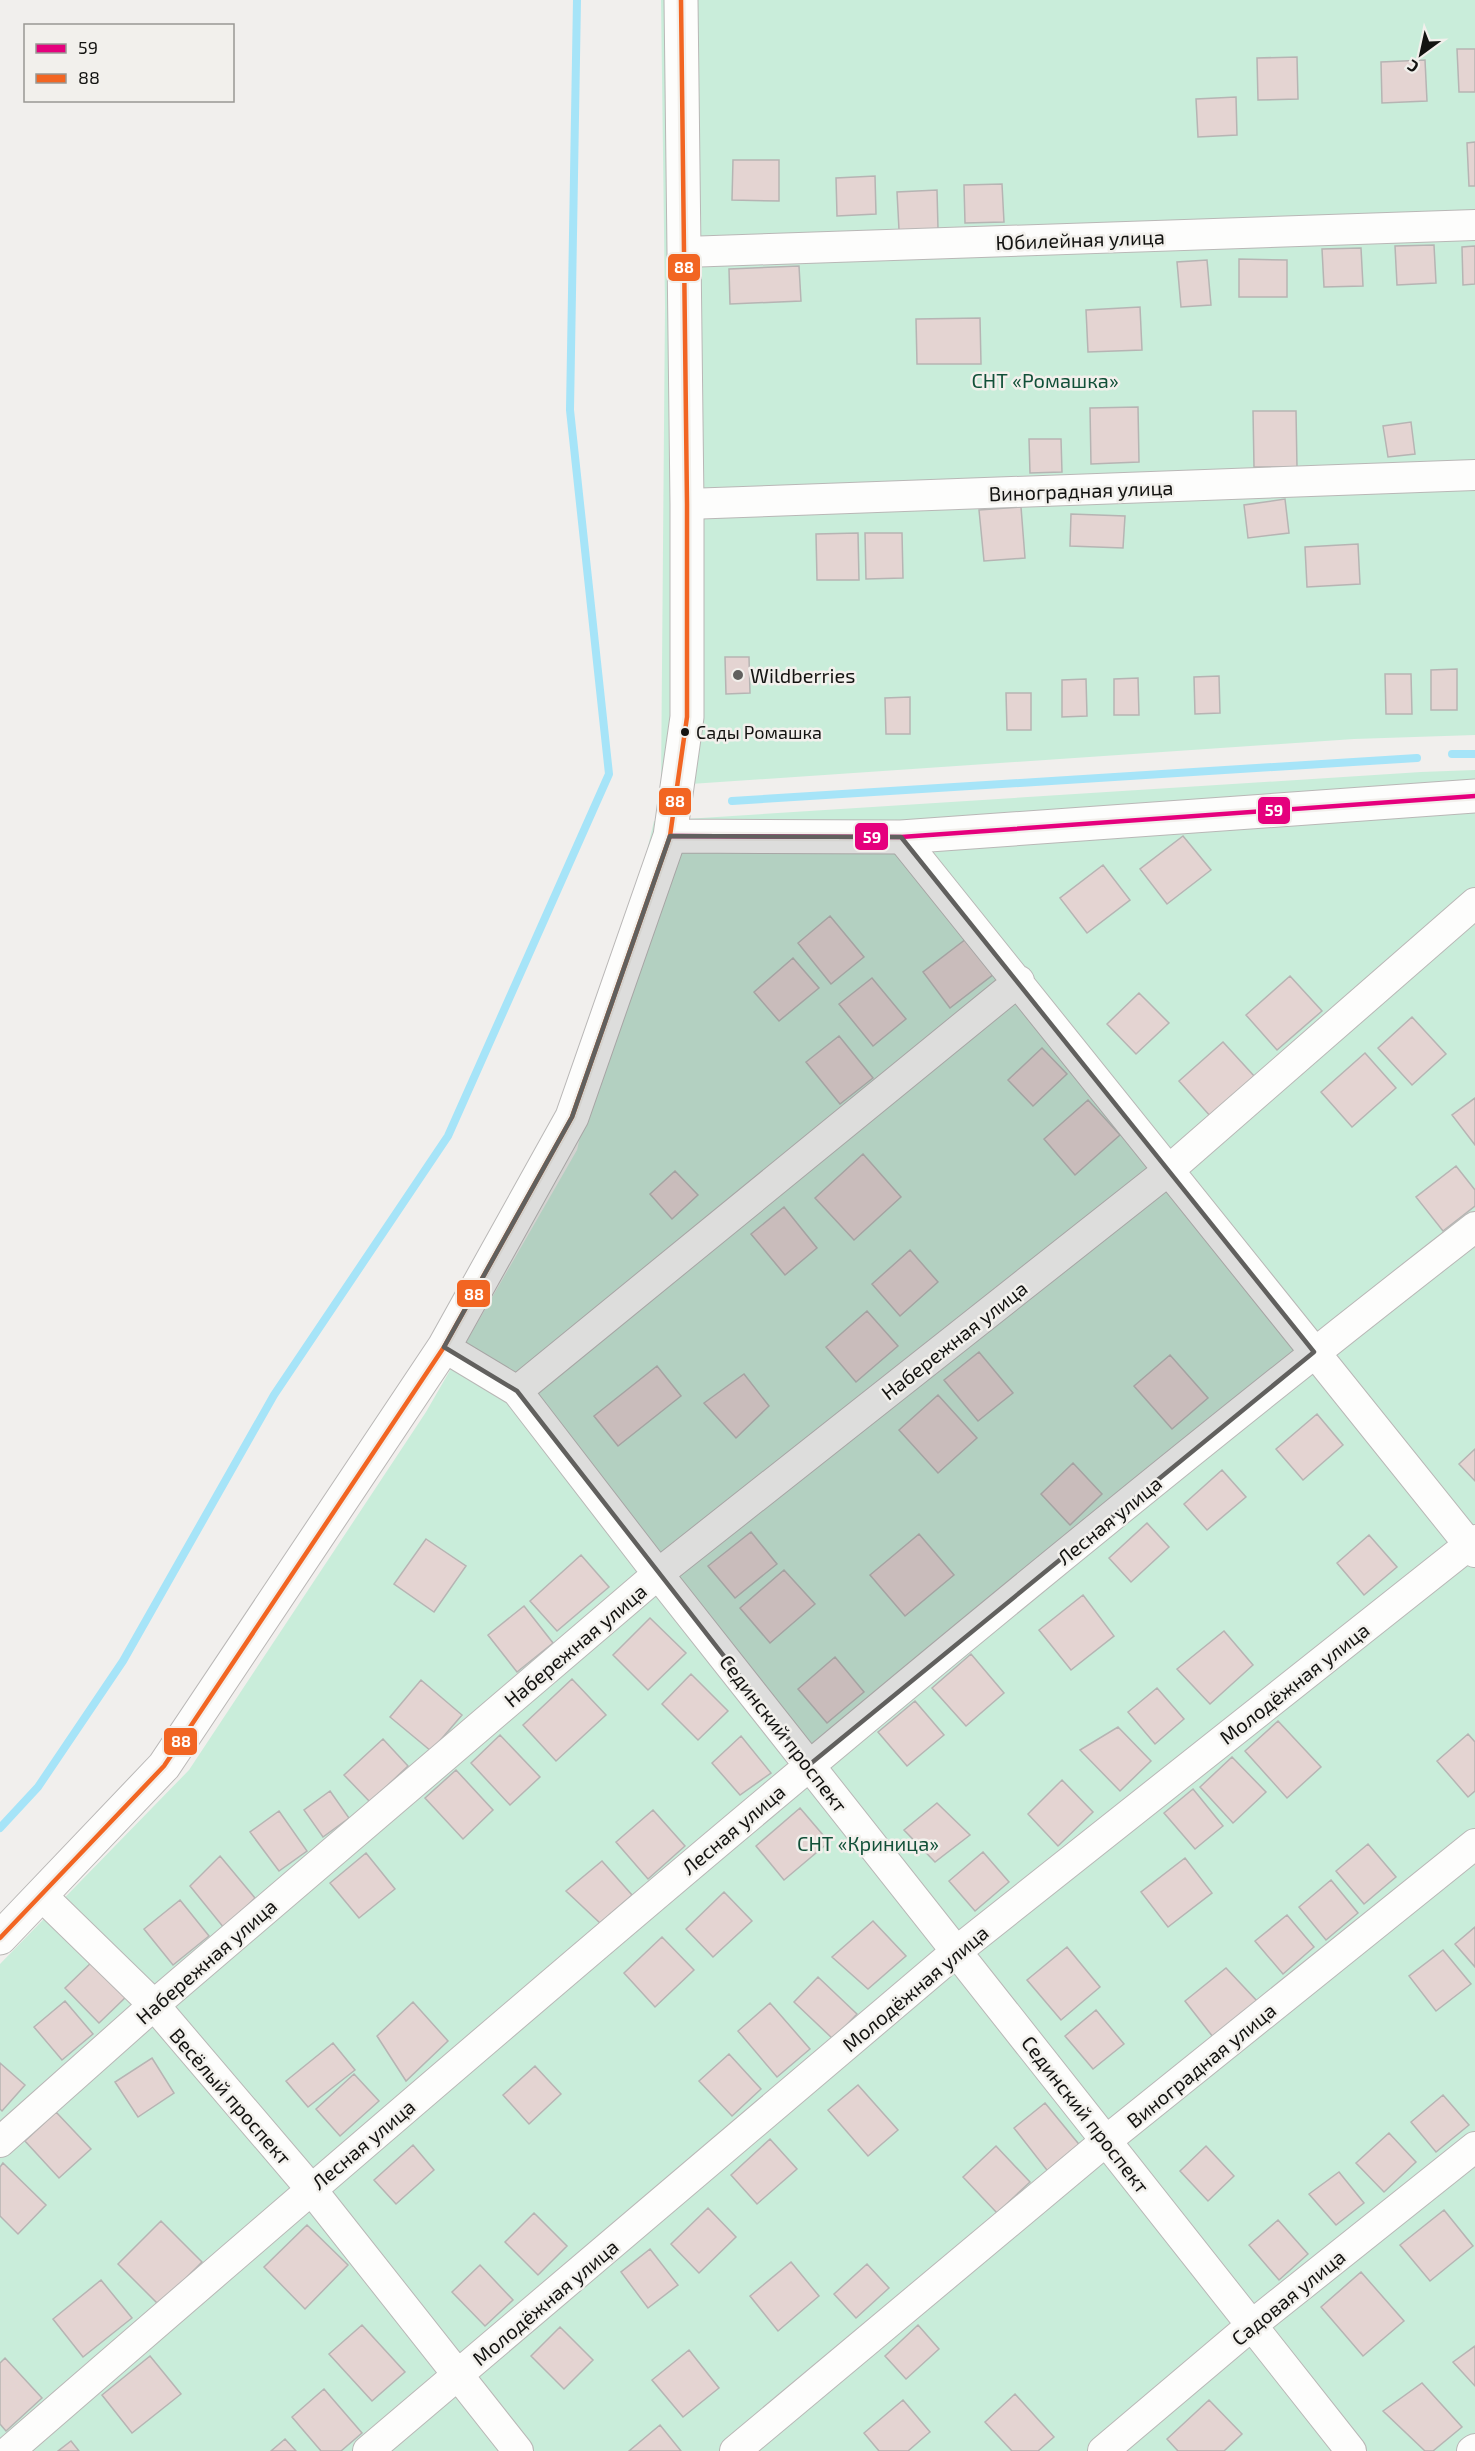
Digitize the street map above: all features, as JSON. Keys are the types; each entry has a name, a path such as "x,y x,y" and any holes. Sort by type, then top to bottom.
{"street":[{"path":"0,1938 164,1766 444,1347 572,1117 670,836 687,717 685,252 681,0"},
{"name":"Юбилейная улица","path":"685,252 1475,225"},
{"name":"Виноградная улица","path":"687,504 1475,475"},
{"path":"670,836 901,837 1475,796"},
{"path":"901,837 1314,1352 1473,1545"},
{"name":"Набережная улица","path":"0,2142 154,2005 658,1574 1168,1170 1475,903"},
{"path":"517,1391 1018,981"},
{"name":"Лесная улица","path":"9,2451 311,2189 809,1765 1314,1352 1475,1227"},
{"name":"Сединский проспект","path":"444,1347 517,1391 658,1574 1351,2451"},
{"name":"Молодёжная улица","path":"368,2451 957,1951 1473,1545"},
{"name":"Виноградная улица","path":"735,2451 1107,2140 1475,1844"},
{"name":"Весёлый проспект","path":"41,1894 154,2005 311,2189 518,2451"},
{"name":"Садовая улица","path":"1103,2451 1252,2325 1475,2147"}],"highlighted area":[{"path":"670,836 901,837 1314,1352 809,1765 517,1391 444,1347 572,1117"}],"green space":[{"name":"СНТ «Ромашка»","path":"661,0 1475,0 1475,735 1354,739 661,786 665,307"},
{"name":"СНТ «Криница»","path":"1475,770 1475,2451 0,2451 0,1964 189,1770 426,1412 577,1150 654,821"}],"building":[{"path":"1457,49 1475,49 1475,92 1459,92"},
{"path":"1297,57 1298,99 1258,100 1257,58"},
{"path":"1425,60 1427,101 1382,103 1381,62"},
{"path":"1236,97 1237,135 1198,137 1196,99"},
{"path":"1475,142 1475,186 1469,186 1467,143"},
{"path":"733,160 779,160 779,201 732,200"},
{"path":"875,176 876,214 837,216 836,178"},
{"path":"1002,184 1004,222 965,223 964,185"},
{"path":"937,190 938,229 899,230 897,192"},
{"path":"1434,245 1436,283 1397,285 1395,246"},
{"path":"1475,246 1475,284 1463,285 1462,247"},
{"path":"1361,248 1363,286 1324,287 1322,249"},
{"path":"1239,259 1287,260 1287,297 1239,297"},
{"path":"1207,260 1211,305 1181,307 1177,262"},
{"path":"799,266 801,301 730,304 729,269"},
{"path":"1140,307 1142,350 1088,352 1086,310"},
{"path":"980,318 981,364 917,364 916,319"},
{"path":"1138,407 1139,462 1091,464 1090,408"},
{"path":"1253,411 1296,411 1297,467 1254,467"},
{"path":"1411,422 1415,454 1388,457 1383,426"},
{"path":"1029,439 1061,439 1062,472 1030,473"},
{"path":"1285,499 1289,533 1248,538 1244,505"},
{"path":"1021,507 1025,558 984,561 979,510"},
{"path":"1071,514 1125,516 1123,548 1070,546"},
{"path":"858,533 859,580 817,580 816,534"},
{"path":"865,533 902,533 903,578 866,579"},
{"path":"1358,544 1360,584 1307,587 1305,547"},
{"name":"Wildberries","path":"725,657 749,657 750,693 726,694"},
{"path":"1457,669 1457,710 1431,710 1431,670"},
{"path":"1385,674 1411,674 1412,714 1386,714"},
{"path":"1219,676 1220,713 1195,714 1194,677"},
{"path":"1138,678 1139,715 1114,715 1114,679"},
{"path":"1086,679 1087,716 1062,717 1062,680"},
{"path":"1006,693 1031,693 1031,730 1007,730"},
{"path":"910,697 910,734 886,734 885,698"},
{"path":"1183,836 1211,870 1167,904 1140,869"},
{"path":"1103,865 1130,900 1087,933 1060,898"},
{"path":"830,916 864,957 831,984 798,943"},
{"path":"966,939 994,974 950,1008 923,972"},
{"path":"793,958 819,988 779,1021 754,992"},
{"path":"1290,976 1322,1011 1277,1050 1246,1015"},
{"path":"872,978 906,1019 873,1046 839,1004"},
{"path":"1139,993 1169,1023 1136,1054 1107,1024"},
{"path":"1412,1017 1446,1054 1412,1085 1378,1048"},
{"path":"839,1036 873,1078 840,1104 806,1062"},
{"path":"1223,1042 1255,1077 1211,1117 1179,1081"},
{"path":"1042,1048 1067,1074 1033,1106 1008,1080"},
{"path":"1365,1053 1396,1088 1352,1127 1321,1092"},
{"path":"1475,1098 1475,1145 1452,1115"},
{"path":"1088,1100 1120,1135 1075,1175 1044,1139"},
{"path":"863,1154 901,1197 854,1240 815,1198"},
{"path":"1456,1166 1475,1190 1475,1206 1443,1231 1416,1197"},
{"path":"675,1171 698,1195 672,1219 650,1194"},
{"path":"784,1207 817,1248 785,1275 751,1234"},
{"path":"910,1250 938,1282 900,1316 872,1284"},
{"path":"867,1311 898,1346 856,1382 826,1347"},
{"path":"979,1352 1013,1393 978,1421 944,1380"},
{"path":"1170,1355 1208,1398 1172,1429 1134,1386"},
{"path":"657,1366 681,1396 618,1446 594,1416"},
{"path":"744,1374 769,1406 736,1438 704,1403"},
{"path":"938,1395 977,1438 938,1473 899,1430"},
{"path":"1317,1414 1343,1445 1303,1480 1276,1449"},
{"path":"1475,1449 1475,1481 1459,1464"},
{"path":"1073,1463 1102,1494 1070,1525 1041,1494"},
{"path":"1222,1470 1246,1497 1207,1530 1184,1504"},
{"path":"1147,1523 1169,1547 1131,1582 1109,1558"},
{"path":"751,1532 777,1564 735,1598 708,1566"},
{"path":"919,1534 954,1575 905,1616 870,1575"},
{"path":"1369,1535 1397,1567 1364,1595 1337,1563"},
{"path":"426,1539 466,1566 434,1612 394,1584"},
{"path":"581,1555 609,1587 557,1631 530,1601"},
{"path":"784,1570 815,1604 770,1643 740,1608"},
{"path":"1083,1595 1114,1636 1071,1670 1039,1630"},
{"path":"524,1606 553,1643 517,1672 488,1635"},
{"path":"650,1618 686,1653 648,1690 613,1655"},
{"path":"1224,1631 1253,1665 1210,1704 1177,1669"},
{"path":"971,1654 1004,1693 966,1726 932,1688"},
{"path":"835,1657 864,1692 827,1723 798,1689"},
{"path":"691,1674 728,1711 698,1740 662,1704"},
{"path":"572,1679 606,1715 556,1761 523,1725"},
{"path":"421,1680 462,1715 431,1751 390,1717"},
{"path":"1157,1688 1184,1719 1155,1744 1128,1712"},
{"path":"915,1701 944,1735 907,1766 878,1732"},
{"path":"1278,1721 1321,1767 1287,1798 1245,1751"},
{"path":"1118,1727 1151,1761 1120,1791 1080,1750"},
{"path":"1468,1734 1475,1742 1475,1791 1468,1797 1437,1761"},
{"path":"500,1735 540,1777 510,1805 471,1763"},
{"path":"741,1736 771,1773 740,1795 712,1763"},
{"path":"383,1739 408,1766 370,1802 344,1775"},
{"path":"1232,1757 1266,1792 1233,1823 1200,1787"},
{"path":"456,1770 493,1810 463,1839 425,1798"},
{"path":"1062,1780 1093,1812 1058,1846 1028,1814"},
{"path":"1193,1789 1223,1826 1195,1849 1164,1813"},
{"path":"330,1791 349,1818 323,1837 304,1810"},
{"path":"937,1803 970,1835 935,1862 904,1830"},
{"path":"800,1808 829,1842 784,1880 756,1846"},
{"path":"653,1810 685,1846 648,1879 616,1842"},
{"path":"279,1811 307,1851 279,1871 250,1832"},
{"path":"1368,1844 1396,1877 1364,1904 1336,1871"},
{"path":"983,1852 1009,1882 975,1911 949,1881"},
{"path":"366,1853 395,1889 359,1918 330,1883"},
{"path":"220,1856 255,1898 224,1928 190,1886"},
{"path":"1185,1858 1212,1893 1168,1927 1141,1892"},
{"path":"602,1861 632,1895 600,1923 566,1891"},
{"path":"1331,1880 1358,1913 1326,1940 1299,1907"},
{"path":"724,1892 752,1921 713,1957 686,1929"},
{"path":"180,1900 209,1936 173,1965 144,1929"},
{"path":"1287,1915 1314,1947 1283,1974 1255,1941"},
{"path":"873,1921 906,1956 868,1989 832,1957"},
{"path":"1475,1927 1475,1967 1455,1944"},
{"path":"662,1937 694,1970 655,2007 624,1973"},
{"path":"1067,1947 1100,1987 1061,2020 1027,1980"},
{"path":"1443,1950 1471,1984 1436,2011 1409,1976"},
{"path":"95,1959 129,1994 99,2023 65,1988"},
{"path":"1226,1968 1257,2001 1213,2037 1185,2001"},
{"path":"818,1977 857,2014 833,2039 794,2002"},
{"path":"65,2001 93,2034 62,2060 34,2027"},
{"path":"413,2002 448,2041 406,2081 377,2036"},
{"path":"770,2003 810,2049 777,2077 738,2031"},
{"path":"1096,2010 1124,2044 1093,2069 1065,2036"},
{"path":"333,2043 355,2070 308,2107 286,2081"},
{"path":"729,2054 761,2089 732,2116 699,2081"},
{"path":"152,2058 174,2093 138,2117 115,2082"},
{"path":"0,2063 25,2085 2,2111 0,2109"},
{"path":"535,2066 561,2094 529,2124 503,2095"},
{"path":"354,2074 379,2101 340,2136 316,2109"},
{"path":"858,2085 898,2130 868,2156 828,2110"},
{"path":"1443,2095 1469,2125 1436,2152 1411,2122"},
{"path":"1045,2103 1082,2148 1050,2174 1014,2128"},
{"path":"56,2112 91,2149 59,2178 25,2141"},
{"path":"1389,2133 1416,2162 1384,2192 1356,2163"},
{"path":"770,2139 797,2169 757,2204 731,2175"},
{"path":"413,2145 434,2170 396,2204 374,2180"},
{"path":"996,2146 1030,2182 997,2213 963,2177"},
{"path":"1206,2146 1234,2176 1208,2201 1180,2171"},
{"path":"3,2163 46,2205 18,2234 0,2216 0,2167"},
{"path":"1339,2172 1364,2203 1336,2225 1309,2194"},
{"path":"708,2208 736,2237 699,2273 671,2244"},
{"path":"1444,2210 1473,2246 1430,2281 1400,2245"},
{"path":"534,2213 567,2246 538,2275 505,2242"},
{"path":"1278,2220 1308,2254 1279,2280 1249,2245"},
{"path":"161,2221 202,2262 159,2305 118,2264"},
{"path":"307,2225 348,2265 305,2309 264,2267"},
{"path":"650,2249 678,2285 648,2308 621,2272"},
{"path":"791,2262 819,2296 778,2331 750,2296"},
{"path":"867,2264 889,2288 856,2318 834,2294"},
{"path":"480,2265 513,2300 485,2326 452,2292"},
{"path":"1361,2272 1404,2321 1363,2356 1321,2307"},
{"path":"101,2280 132,2318 83,2357 53,2319"},
{"path":"362,2325 405,2372 372,2401 329,2354"},
{"path":"918,2325 939,2349 906,2379 885,2356"},
{"path":"560,2327 593,2360 564,2389 531,2356"},
{"path":"1475,2346 1475,2386 1453,2362"},
{"path":"689,2350 719,2388 683,2417 652,2380"},
{"path":"150,2356 181,2394 132,2433 102,2395"},
{"path":"5,2358 42,2398 6,2431 0,2424 0,2363"},
{"path":"1422,2383 1462,2427 1433,2451 1425,2451 1383,2411"},
{"path":"324,2389 362,2433 341,2451 321,2451 292,2417"},
{"path":"1015,2394 1054,2437 1038,2451 1012,2451 985,2422"},
{"path":"903,2400 930,2432 908,2451 879,2451 864,2433"},
{"path":"1209,2400 1242,2434 1224,2451 1178,2451 1167,2439"},
{"path":"660,2425 681,2451 629,2451"},
{"path":"285,2439 296,2451 271,2451"},
{"path":"71,2441 79,2451 58,2451"}],"waterway":[{"path":"0,1828 38,1787 123,1661 274,1395 448,1136 609,774 570,410 577,0"},
{"path":"1452,754 1475,754"},
{"path":"732,801 1417,758"}],"transit line":[{"name":"88","path":"0,1938 164,1766 444,1347 572,1117 670,836 687,717 681,0"},
{"name":"59","path":"670,836 901,837 1475,796"}],"place":[{"name":"Wildberries","path":"738,675"},
{"name":"Сады Ромашка","path":"685,732"}]}
